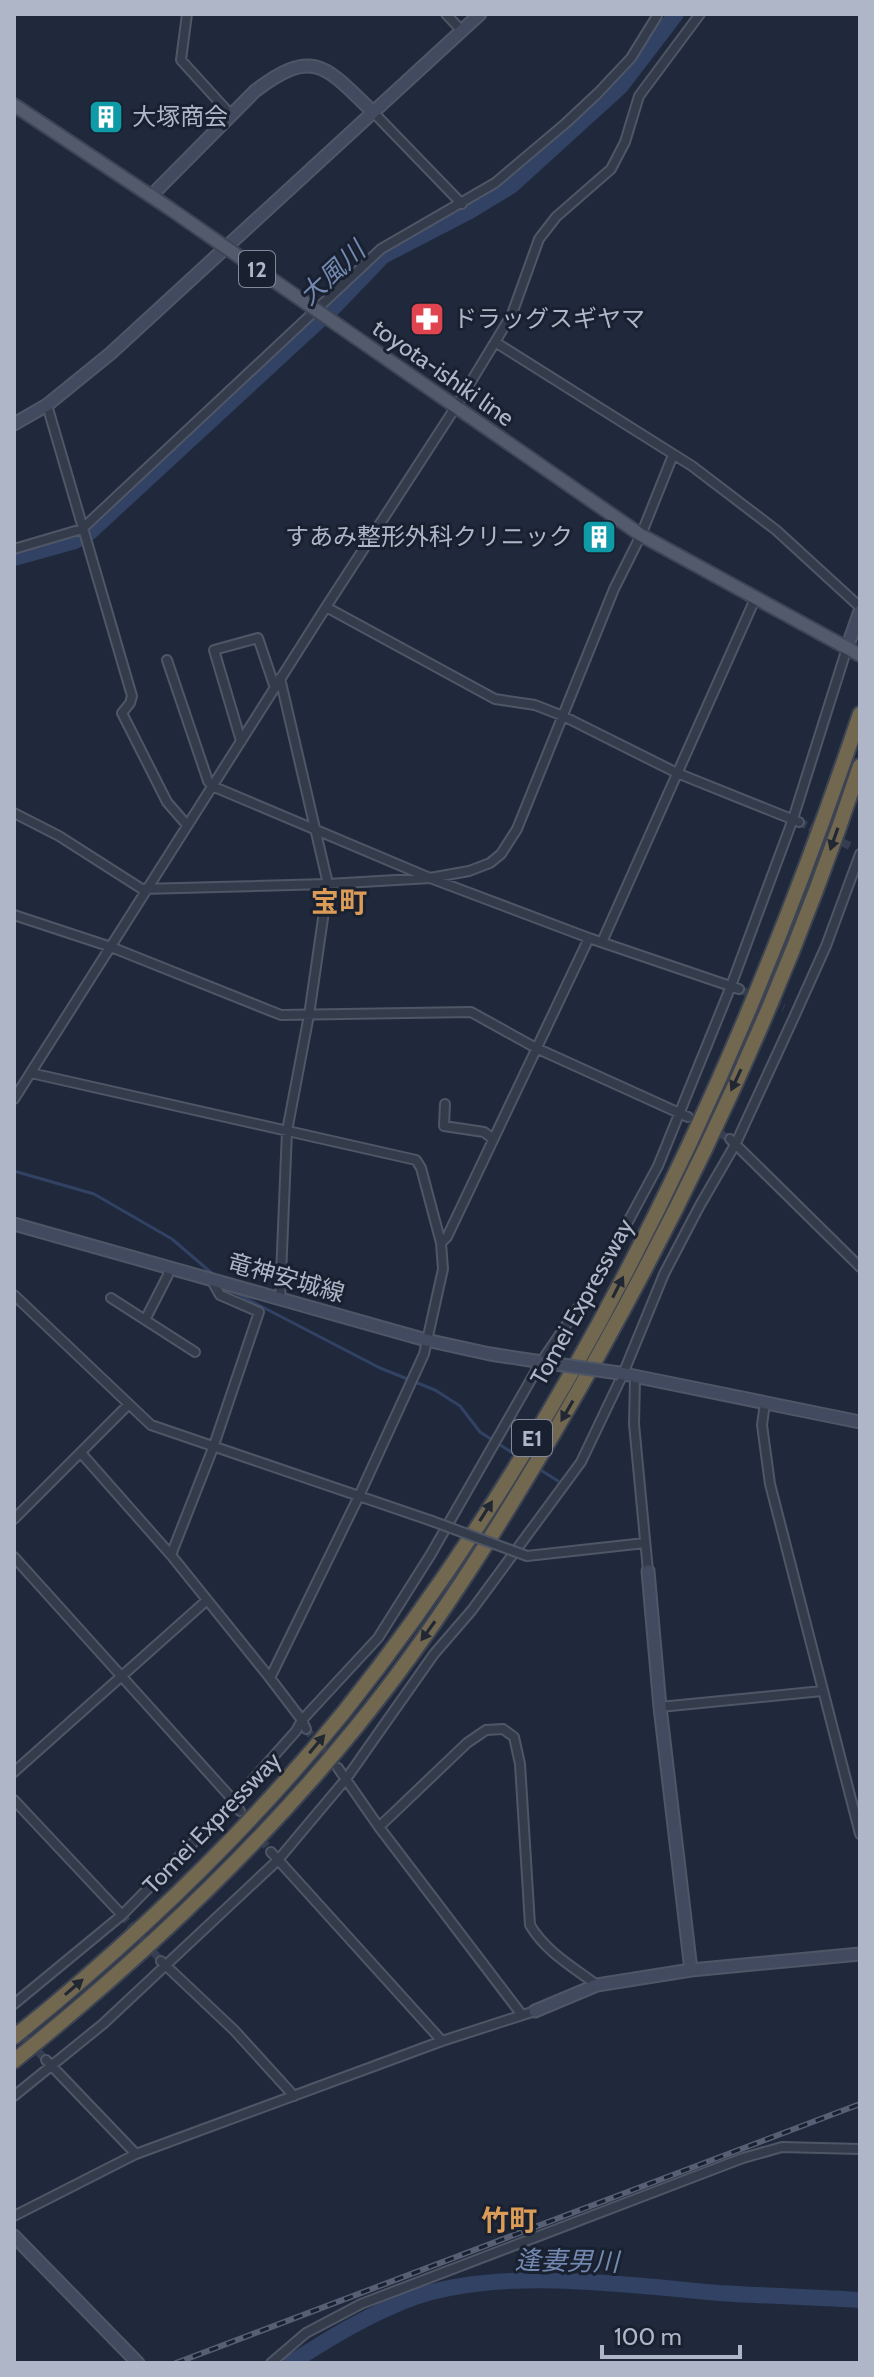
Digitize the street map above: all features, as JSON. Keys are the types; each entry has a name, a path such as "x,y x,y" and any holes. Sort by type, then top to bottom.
{"highway":[{"name":"Tomei Expressway","path":"14,2037 140,1928 203,1868 299,1765 379,1665 464,1546 516,1464 614,1295 691,1143 735,1048 807,868 860,714"},
{"name":"Tomei Expressway","path":"14,2061 154,1943 270,1827 358,1726 479,1555 626,1307 705,1148 748,1055 810,903 860,766"}],"main road":[{"name":"toyota-ishiki line","path":"14,105 169,208 641,535 860,655"}],"street":[{"path":"187,14 181,60 231,115"},
{"path":"446,14 461,30"},
{"path":"14,424 47,405 111,353 480,14"},
{"path":"14,1099 455,408 512,314 539,239 556,217 611,169 625,142 639,96 700,14"},
{"path":"14,549 82,529 381,249 495,183 598,93 631,58 657,16"},
{"path":"151,196 231,115 273,78 303,64 317,67 337,78 462,204"},
{"path":"14,2004 122,1915 234,1801 378,1638 431,1554 596,1281 658,1166 677,1113 735,988 796,820 860,609 776,530 692,466 495,342"},
{"path":"47,405 132,696 122,713 167,802 187,825"},
{"path":"14,813 59,836 142,889 430,878 480,868 501,854 517,829 614,589 641,535 673,455"},
{"path":"602,942 755,599"},
{"path":"326,607 495,699 535,705 563,716 677,773 796,820"},
{"path":"241,741 214,650 258,638 275,688"},
{"path":"167,660 212,786 430,878 589,938 735,988"},
{"path":"280,678 328,884 309,1015 287,1131 280,1300"},
{"path":"14,2096 278,1860 346,1779 434,1654 472,1610 581,1462 626,1375 664,1274 795,1015 826,946 857,851"},
{"path":"14,915 111,947 281,1015 471,1012 536,1048 688,1117"},
{"path":"441,1243 447,1237 589,938"},
{"path":"784,1008 795,1015"},
{"path":"31,1073 416,1160 421,1168 441,1243 443,1269 424,1354 270,1678"},
{"path":"445,1104 444,1126 484,1132 493,1139"},
{"path":"733,1141 860,1267"},
{"name":"竜神安城線","path":"14,1224 426,1340 626,1375"},
{"path":"145,1320 168,1275 168,1267"},
{"path":"171,1555 213,1448 259,1312 220,1295 210,1279"},
{"path":"14,1295 151,1425 527,1556 645,1543"},
{"path":"111,1298 195,1352"},
{"path":"626,1375 860,1422"},
{"path":"626,1375 634,1424 660,1707 691,1970"},
{"path":"765,1403 762,1425 770,1484 860,1834"},
{"path":"14,1519 128,1405"},
{"path":"81,1453 171,1555 304,1725"},
{"path":"14,1557 240,1811"},
{"path":"14,1772 206,1601"},
{"path":"660,1707 822,1691"},
{"path":"379,1827 467,1743 486,1730 503,1729 514,1737 520,1764 530,1925 537,1937 554,1953 597,1985"},
{"path":"338,1768 522,2015"},
{"path":"14,1800 122,1915"},
{"path":"271,1852 442,2041"},
{"path":"14,2216 136,2154 442,2041 535,2011 597,1985 691,1970 860,1954"},
{"path":"164,1964 234,2030 294,2096"},
{"path":"49,2064 136,2154"},
{"path":"271,2363 306,2333 361,2304 743,2158 782,2147 860,2149"},
{"path":"14,2236 138,2363"}],"waterway":[{"name":"大風川","path":"14,558 75,541 90,532 336,305 383,256 511,186 621,86 676,14"},
{"path":"14,1171 94,1194 172,1239 214,1275"},
{"path":"224,1287 380,1368 435,1390 460,1406 480,1432 516,1455"},
{"path":"539,1469 558,1481"},
{"name":"逢妻男川","path":"291,2363 352,2326 399,2303 450,2288 487,2283 566,2281 860,2300"}],"tunnel":[{"path":"799,822 852,847"},
{"path":"739,989 784,1008"},
{"path":"688,1117 730,1139"},
{"path":"306,1729 333,1761"},
{"path":"247,1821 271,1852"},
{"path":"122,1915 161,1961"},
{"path":"14,2026 46,2060"}],"railway":[{"path":"176,2363 860,2104"}],"place":[{"name":"大塚商会","path":"106,117"},
{"name":"ドラッグスギヤマ","path":"427,319"},
{"name":"すあみ整形外科クリニック","path":"599,537"}],"district":[{"name":"宝町","path":"339,902"},
{"name":"竹町","path":"509,2220"}]}
